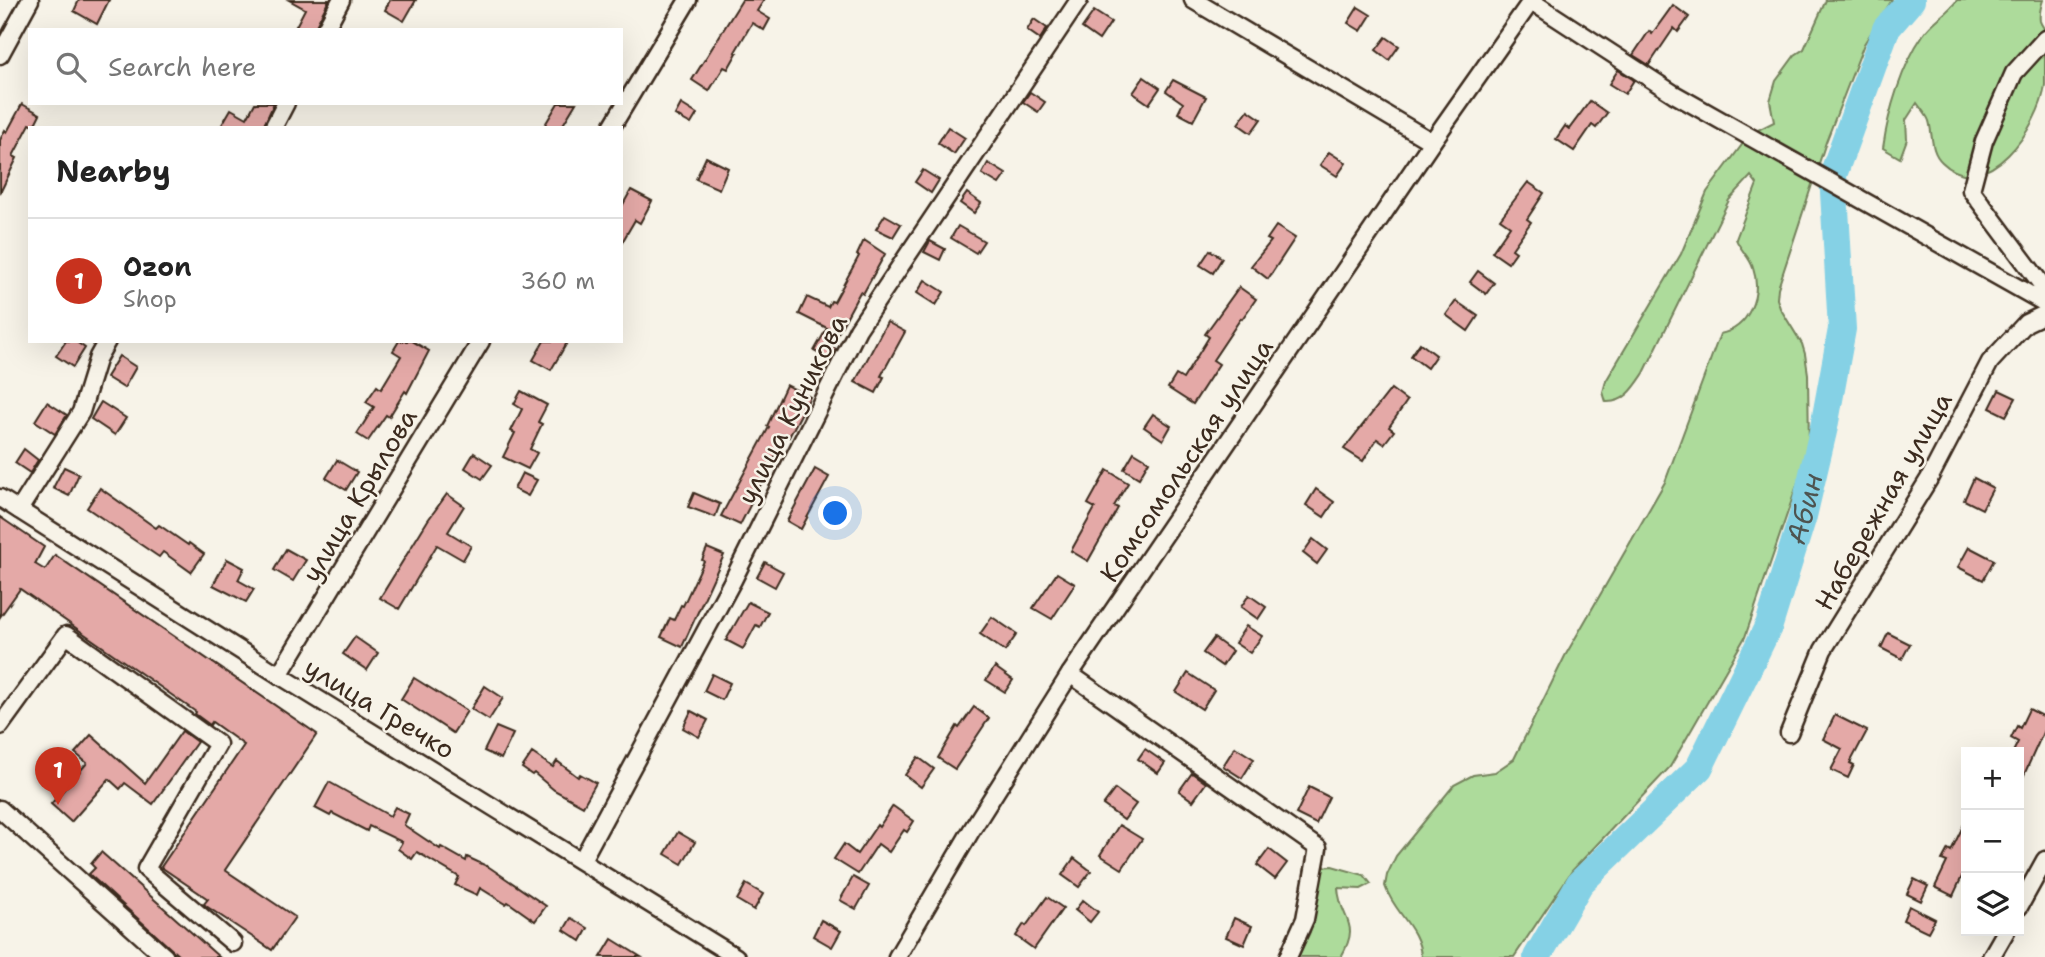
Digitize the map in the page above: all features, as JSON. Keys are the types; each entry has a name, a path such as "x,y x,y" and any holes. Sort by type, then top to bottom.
{"street":[{"path":"0,55 30,0"},
{"path":"326,28 341,0"},
{"path":"612,126 688,0"},
{"name":"улица Куникова","path":"582,860 733,580 858,330 1079,0"},
{"path":"1193,0 1432,142"},
{"path":"1531,0 1674,94 2045,303"},
{"name":"Комсомольская улица","path":"897,957 971,831 1070,674 1531,0"},
{"path":"2045,39 2014,73 1984,141 1971,190 2045,289"},
{"path":"274,126 285,105"},
{"name":"Набережная улица","path":"1789,733 1824,650 1929,479 1990,362 2025,323 2045,314"},
{"path":"19,510 81,412 98,357 106,343"},
{"name":"улица Крылова","path":"279,675 480,343"},
{"name":"улица Гречко","path":"0,498 279,675 736,957"},
{"path":"0,726 66,635 218,744 146,869 233,943"},
{"path":"1070,674 1318,848 1305,919 1288,957"},
{"path":"0,809 165,957"},
{"path":"2024,898 2044,864"},
{"path":"1991,957 2003,936"}],"green space":[{"path":"1826,0 1892,0 1864,44 1826,142 1778,288 1780,308 1802,344 1805,354 1808,374 1809,450 1745,637 1670,767 1572,871 1514,957 1421,957 1420,947 1412,929 1389,896 1385,886 1387,875 1396,856 1454,785 1473,775 1495,772 1514,759 1565,656 1665,482 1720,334 1730,331 1746,318 1754,299 1756,289 1753,268 1736,239 1757,184 1751,176 1729,200 1637,384 1619,400 1606,402 1603,392 1606,381 1681,254 1707,192 1750,134 1774,122 1770,101 1776,81 1795,55 1804,49"},
{"path":"1957,0 2043,0 2040,22 2045,31 2045,85 2041,102 2022,139 2008,155 1993,167 1976,174 1959,173 1938,158 1929,121 1917,103 1906,120 1907,139 1900,158 1883,148 1892,104 1915,47 1927,30"},
{"path":"1332,866 1364,875 1371,884 1361,889 1338,888 1350,928 1350,936 1341,957 1298,957 1310,932 1322,867"}],"building":[{"path":"79,0 109,0 97,24 74,11"},
{"path":"289,0 329,0 315,28 295,28 305,9"},
{"path":"390,0 416,0 404,21 385,10"},
{"path":"742,0 764,0 757,11 770,19 764,30 752,23 728,69 724,67 709,91 692,80"},
{"path":"1673,5 1689,17 1678,32 1674,28 1649,65 1633,55 1649,31 1652,34"},
{"path":"1358,7 1371,15 1361,31 1348,23"},
{"path":"1094,11 1111,22 1099,40 1082,28"},
{"path":"1034,19 1047,28 1040,39 1027,30"},
{"path":"1386,37 1399,46 1389,60 1376,50"},
{"path":"1618,70 1634,80 1625,94 1609,84"},
{"path":"1144,77 1160,88 1149,104 1133,93"},
{"path":"1173,80 1206,97 1193,121 1178,113 1183,103 1166,91"},
{"path":"1030,92 1045,102 1038,112 1023,102"},
{"path":"1590,101 1607,113 1596,128 1592,125 1574,151 1556,139 1565,126 1569,129"},
{"path":"22,104 40,114 34,126 28,126 13,156 17,158 0,193 0,140 5,130 7,132"},
{"path":"681,104 697,114 691,124 675,115"},
{"path":"254,105 273,105 264,126 221,126 231,109 247,118"},
{"path":"557,105 575,105 562,126 544,126"},
{"path":"1248,110 1261,119 1251,133 1238,124"},
{"path":"948,127 965,138 954,154 938,143"},
{"path":"1329,152 1346,163 1337,176 1320,165"},
{"path":"706,157 728,168 719,189 696,179"},
{"path":"988,163 1006,174 999,184 982,174"},
{"path":"923,170 939,180 931,193 915,182"},
{"path":"1528,182 1544,193 1527,219 1531,222 1512,249 1516,252 1508,263 1492,252 1510,226 1500,219"},
{"path":"631,190 652,201 640,223 635,220 623,241 623,204"},
{"path":"967,193 981,203 974,213 960,203"},
{"path":"885,215 901,224 893,237 876,229"},
{"path":"958,226 984,241 976,253 951,238"},
{"path":"1276,226 1295,238 1268,279 1251,266 1271,241 1267,239"},
{"path":"864,240 885,254 863,294 860,292 831,346 836,349 831,360 814,351 827,328 799,314 807,297 828,307 831,301 834,302 859,256 857,255"},
{"path":"930,241 945,249 940,260 924,252"},
{"path":"1210,250 1222,258 1213,273 1200,265"},
{"path":"1478,271 1494,283 1486,294 1470,282"},
{"path":"925,280 944,292 936,305 917,293"},
{"path":"1239,287 1256,299 1213,360 1219,364 1193,404 1168,388 1176,375 1183,379 1209,337 1205,334"},
{"path":"1456,301 1478,316 1468,331 1446,315"},
{"path":"887,322 905,332 881,376 884,377 876,393 855,382"},
{"path":"65,343 78,343 85,348 73,367 56,356"},
{"path":"398,343 415,343 429,351 407,393 405,391 389,417 386,415 368,441 357,434 374,407 366,402 377,386 381,389 401,356 393,351"},
{"path":"543,343 567,343 551,370 533,360"},
{"path":"1420,343 1436,355 1427,368 1411,356"},
{"path":"119,356 136,367 124,388 106,377"},
{"path":"786,385 810,397 789,437 786,435 740,525 721,516 769,427 767,426"},
{"path":"1391,389 1407,401 1389,427 1394,431 1384,444 1377,439 1363,461 1344,449"},
{"path":"1999,390 2016,398 2006,416 1990,408"},
{"path":"521,391 547,405 538,422 542,424 530,449 537,453 528,469 503,457 515,433 511,431 522,409 514,404"},
{"path":"47,402 67,415 55,434 35,421"},
{"path":"101,402 126,418 115,435 91,419"},
{"path":"1153,414 1171,426 1163,440 1144,427"},
{"path":"24,449 38,460 30,473 15,463"},
{"path":"1134,452 1149,461 1139,478 1124,469"},
{"path":"474,453 492,465 482,479 465,468"},
{"path":"337,460 357,472 346,490 326,478"},
{"path":"64,467 79,474 69,496 53,488"},
{"path":"815,469 829,477 801,529 787,521"},
{"path":"1107,470 1128,483 1114,506 1118,508 1088,561 1071,551 1095,508 1088,504"},
{"path":"522,473 537,480 528,496 514,489"},
{"path":"1974,478 1993,488 1982,509 1964,500"},
{"path":"100,488 156,528 159,525 204,554 191,572 163,552 159,557 87,508"},
{"path":"1316,489 1334,502 1324,517 1306,505"},
{"path":"694,493 720,504 715,517 688,507"},
{"path":"447,494 464,506 448,532 471,546 463,560 437,545 399,609 380,598"},
{"path":"0,517 44,547 35,564 45,570 55,555 317,734 225,870 295,917 272,950 206,906 204,904 208,899 161,867 244,745 212,722 210,725 195,714 196,712 20,589 0,617"},
{"path":"1313,539 1327,550 1317,564 1303,553"},
{"path":"1969,547 1994,560 1983,580 1958,567"},
{"path":"707,548 724,555 682,647 661,637 670,618 674,620 681,605 683,606 704,561 702,560"},
{"path":"286,549 306,560 293,581 274,570"},
{"path":"227,559 244,568 238,580 254,589 246,602 213,585"},
{"path":"765,562 783,572 775,587 757,577"},
{"path":"1057,573 1075,584 1052,619 1033,608"},
{"path":"1249,595 1266,607 1258,619 1241,607"},
{"path":"748,602 768,612 760,627 756,625 743,649 726,640"},
{"path":"992,617 1017,634 1005,651 980,634"},
{"path":"1246,626 1262,636 1250,653 1235,643"},
{"path":"1888,633 1910,644 1902,659 1881,648"},
{"path":"355,637 378,653 367,670 343,654"},
{"path":"1214,638 1232,651 1222,666 1203,653"},
{"path":"995,667 1013,680 1005,692 986,680"},
{"path":"1188,673 1214,690 1202,709 1176,692"},
{"path":"712,674 730,683 722,700 704,691"},
{"path":"414,678 467,711 453,733 401,699"},
{"path":"485,686 503,698 489,720 471,709"},
{"path":"974,707 989,718 955,769 938,758 957,726 959,728"},
{"path":"2029,709 2045,717 2045,728 2024,775 2024,747 2016,747 2018,742 2011,738 2017,726 2020,728"},
{"path":"691,711 708,720 699,737 683,728"},
{"path":"1835,715 1867,731 1850,763 1854,765 1848,778 1831,770 1842,749 1823,739"},
{"path":"496,727 513,734 501,759 484,751"},
{"path":"182,731 197,742 153,804 125,783 120,789 109,779 71,822 51,804 87,763 75,753 91,735 145,783"},
{"path":"1235,747 1254,759 1242,778 1223,766"},
{"path":"1145,749 1165,763 1158,773 1138,759"},
{"path":"532,753 553,767 557,761 578,777 580,774 596,783 583,806 554,790 534,773 532,775 522,768"},
{"path":"918,757 934,769 921,787 905,775"},
{"path":"1192,773 1206,783 1193,801 1179,791"},
{"path":"329,782 390,816 395,807 409,814 404,825 440,849 441,847 466,861 467,857 489,867 546,906 535,921 508,902 506,904 480,888 477,895 455,885 459,877 417,852 412,859 398,849 402,842 369,826 367,831 332,813 330,816 315,808"},
{"path":"1309,787 1329,797 1316,824 1296,814"},
{"path":"1115,789 1136,804 1124,820 1103,805"},
{"path":"893,806 914,821 907,832 904,830 889,852 878,844 858,874 834,859 844,844 857,854"},
{"path":"1119,825 1142,839 1122,869 1100,855"},
{"path":"1961,830 1961,879 1953,896 1935,887 1947,862 1942,860 1948,849 1951,851"},
{"path":"678,832 695,842 682,864 665,854"},
{"path":"1269,849 1287,863 1275,879 1257,865"},
{"path":"101,852 219,957 180,957 89,874 95,868 91,864"},
{"path":"1074,858 1091,871 1079,887 1062,875"},
{"path":"853,877 869,886 856,909 840,900"},
{"path":"1914,879 1928,886 1921,901 1907,894"},
{"path":"746,884 763,894 754,910 737,900"},
{"path":"1047,897 1063,908 1034,949 1016,936"},
{"path":"1083,900 1098,912 1090,922 1075,910"},
{"path":"1909,906 1935,919 1928,932 1903,920"},
{"path":"571,918 588,928 581,941 564,930"},
{"path":"1234,918 1252,926 1244,945 1226,937"},
{"path":"821,920 841,931 832,947 813,936"},
{"path":"612,939 641,957 601,957"}],"waterway":[{"name":"Абин","path":"1537,957 1580,883 1699,768 1769,625 1803,516 1824,427 1842,329 1833,175 1886,29 1911,0"}],"place":[{"name":"Ozon","path":"58,805"}]}
